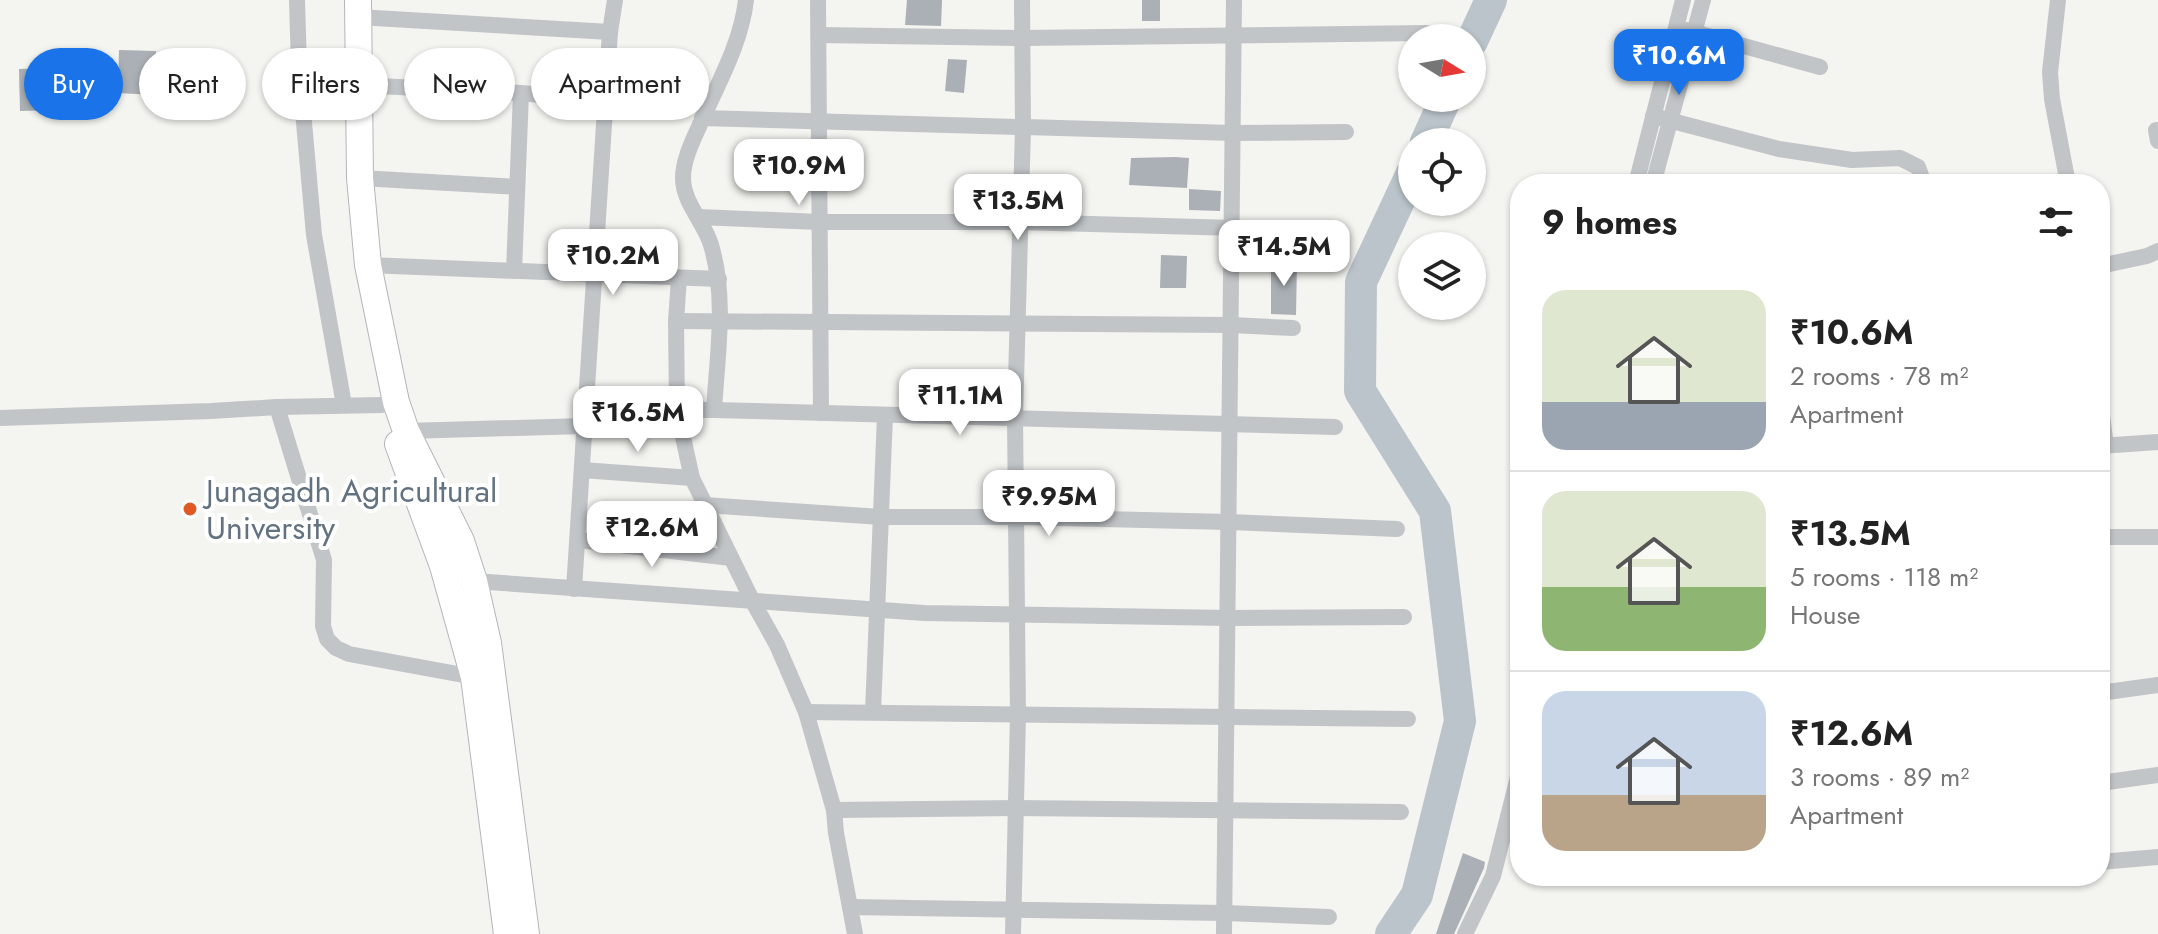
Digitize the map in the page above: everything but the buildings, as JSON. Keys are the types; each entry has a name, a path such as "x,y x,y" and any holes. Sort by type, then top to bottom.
{"main road":[{"path":"354,6 356,48"},
{"path":"354,6 350,196 365,329 382,405 443,566 474,677 507,934"},
{"path":"359,120 360,178 368,265 396,402 406,431 461,541 488,643 526,934"}],"street":[{"path":"297,0 299,66 314,235 344,405"},
{"path":"609,48 615,0"},
{"path":"709,103 744,21 746,0"},
{"path":"818,0 821,413"},
{"path":"1013,934 1018,714 1015,417 1023,128 1022,0"},
{"path":"1224,934 1234,0"},
{"path":"1638,174 1683,0"},
{"path":"1656,174 1703,0"},
{"path":"2058,0 2050,72 2066,174"},
{"path":"354,6 610,32"},
{"path":"1676,27 1820,67"},
{"path":"819,35 1023,38 1398,34"},
{"path":"388,86 531,94"},
{"path":"514,271 521,93"},
{"path":"1653,116 1779,149 1831,158 1900,158 1918,167 1920,174"},
{"path":"709,118 1233,133 1346,132"},
{"path":"574,589 605,120"},
{"path":"701,120 683,177 684,191 711,243 719,279 714,410"},
{"path":"360,178 517,187"},
{"path":"698,217 1340,231"},
{"path":"2110,264 2158,251"},
{"path":"368,265 719,279"},
{"path":"679,278 677,410 692,478 777,645 806,712 834,810 855,934"},
{"path":"676,321 1293,328"},
{"path":"0,418 382,405"},
{"path":"277,407 324,560 322,611 327,639 349,654 474,677"},
{"path":"406,431 677,410 1335,427"},
{"path":"873,712 885,415"},
{"path":"2110,445 2158,442"},
{"path":"582,470 692,478"},
{"path":"704,505 881,517 1017,517 1397,529"},
{"path":"2110,537 2158,537"},
{"path":"578,540 731,558"},
{"path":"474,581 876,611 1228,618 1404,617"},
{"path":"2110,692 2158,685"},
{"path":"806,712 1408,719"},
{"path":"2110,782 2158,775"},
{"path":"834,810 1016,808 1401,812"},
{"path":"1465,934 1493,876 1510,809"},
{"path":"2110,861 2158,857"},
{"path":"850,907 1329,917"}],"waterway":[{"path":"1480,24 1491,0"},
{"path":"1432,128 1440,112"},
{"path":"1391,934 1417,895 1460,721 1435,511 1360,391 1361,282 1398,203"}],"place":[{"name":"Junagadh Agricultural University","path":"190,509"}]}
